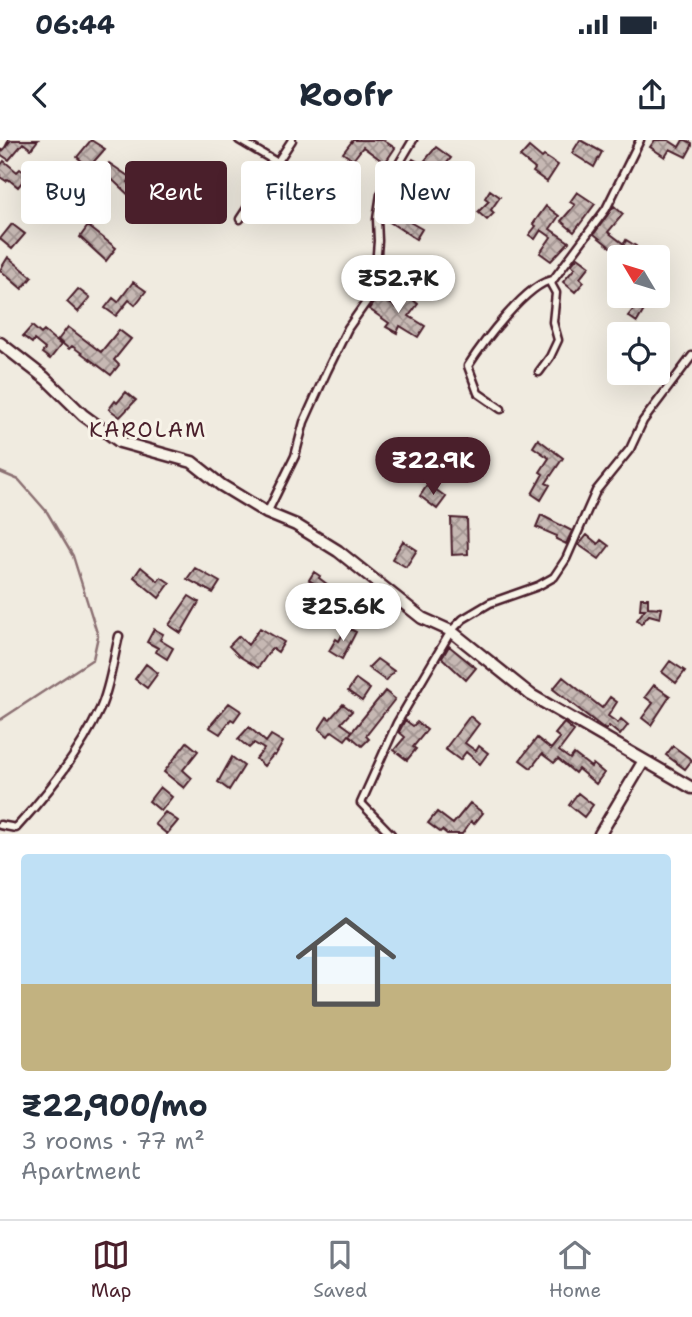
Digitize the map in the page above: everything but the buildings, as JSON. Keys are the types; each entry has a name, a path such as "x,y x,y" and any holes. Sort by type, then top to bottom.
{"main road":[{"path":"0,343 44,378 83,415 120,442 192,463 221,485 267,513 296,525 338,551 422,618 451,631 531,695 692,788"},
{"path":"600,834 643,762"}],"street":[{"path":"239,140 275,161"},
{"path":"279,161 292,140"},
{"path":"267,513 296,456 304,422 327,371 348,328 374,291 377,219 381,194 413,140"},
{"path":"539,372 558,340 554,322 556,293 551,284 606,209 640,140"},
{"path":"501,409 478,393 468,366 511,310 536,286 553,280"},
{"path":"391,834 361,803 397,723 451,631 463,619 490,603 538,586 554,577 571,548 596,491 630,449 643,421 692,356"},
{"path":"0,825 16,828 40,802 76,751 101,708 118,636"}],"waterway":[{"path":"0,472 19,480 47,512 73,556 98,636 93,659 0,720"}],"district":[{"name":"KAROLAM","path":"148,430"}]}
